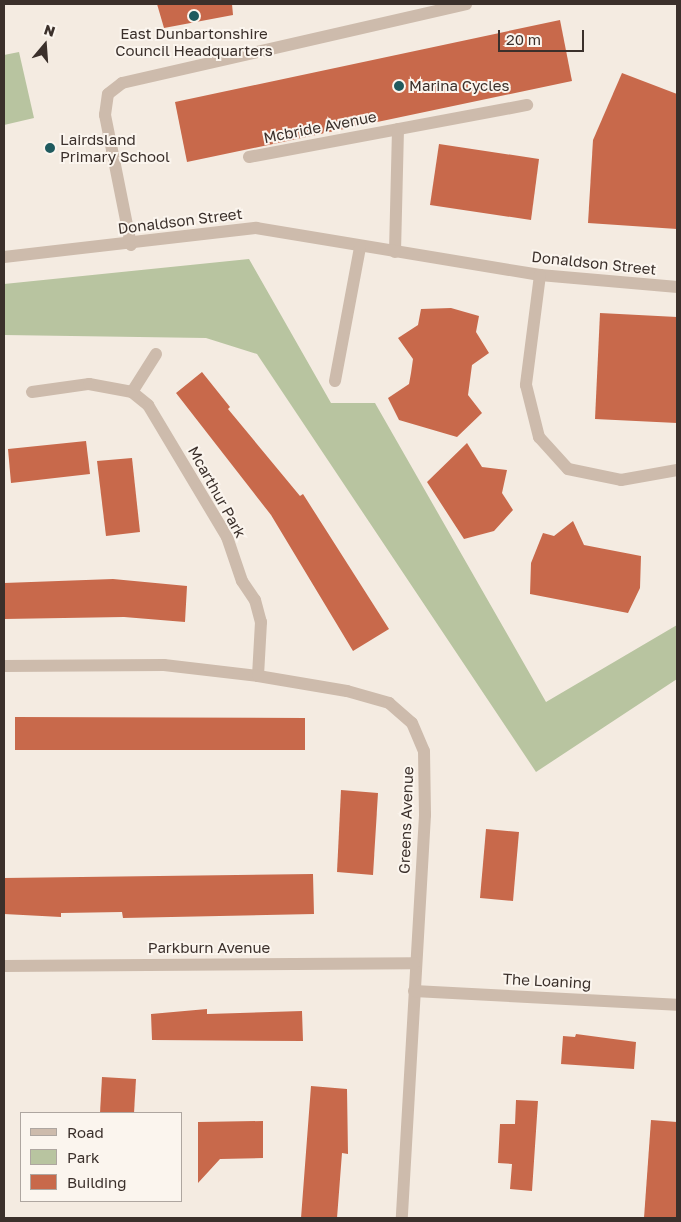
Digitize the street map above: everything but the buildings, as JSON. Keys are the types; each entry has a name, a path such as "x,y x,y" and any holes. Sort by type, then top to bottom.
{"street":[{"path":"131,245 104,115 108,94 122,83 466,4"},
{"name":"Mcbride Avenue","path":"249,157 527,105"},
{"name":"Mcbride Avenue","path":"395,252 398,129"},
{"name":"Donaldson Street","path":"4,257 131,245 256,228 360,247 540,275 677,287"},
{"path":"335,381 360,247"},
{"path":"540,275 526,385 539,438 568,469 621,480 677,470"},
{"path":"32,392 89,384 132,392 156,354"},
{"name":"Mcarthur Park","path":"132,392 148,405 228,537 242,581 255,600 261,622 258,676"},
{"name":"Greens Avenue","path":"4,666 164,665 258,676 347,691 389,703 412,723 424,751 425,815 414,963 402,1218"},
{"name":"Parkburn Avenue","path":"4,966 414,963"},
{"name":"The Loaning","path":"414,991 677,1005"}],"green space":[{"path":"19,52 34,118 4,125 4,55"},
{"path":"249,259 331,403 375,403 546,702 677,625 677,679 536,772 257,354 206,338 4,335 4,284"}],"place":[{"name":"East Dunbartonshire Council Headquarters","path":"194,16"},
{"name":"Marina Cycles","path":"399,86"},
{"name":"Lairdsland Primary School","path":"50,148"}]}
